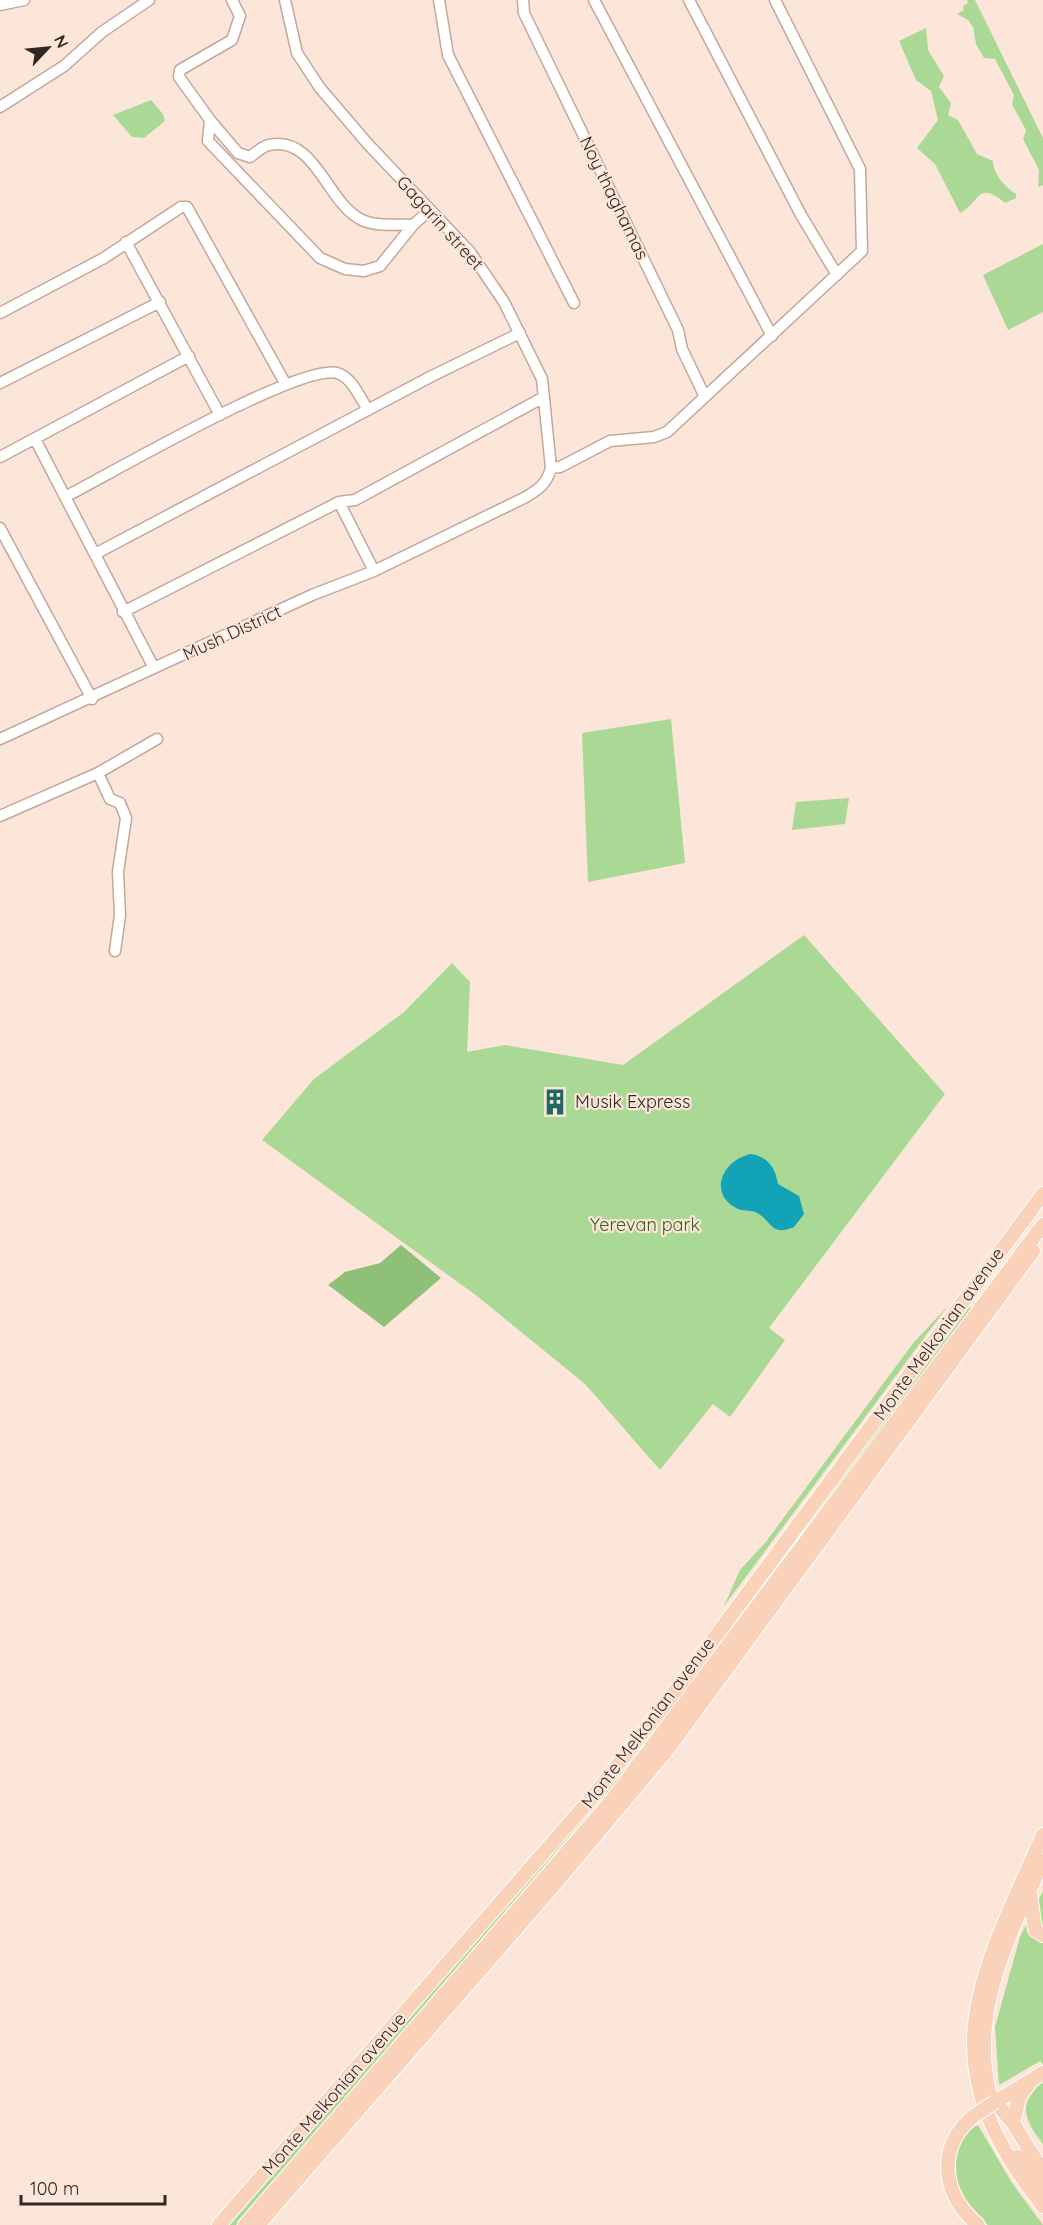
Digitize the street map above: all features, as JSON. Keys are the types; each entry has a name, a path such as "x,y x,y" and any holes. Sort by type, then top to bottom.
{"main road":[{"name":"Monte Melkonian avenue","path":"219,2225 594,1795 667,1702 967,1298 982,1273 1043,1194"},
{"name":"Monte Melkonian avenue","path":"245,2225 612,1800 1043,1225"},
{"path":"258,2225 549,1891 667,1750 1029,1259 1043,1230"},
{"path":"967,1298 981,1308"},
{"path":"1043,1835 984,1972 975,2007 974,2049 981,2097 994,2132 1009,2161 1043,2206"},
{"path":"1043,1861 998,1963 986,2004 983,2041 990,2094 1002,2129 1016,2155 1043,2191"},
{"path":"1030,1890 1035,1930 1043,1935"},
{"path":"978,2225 958,2202 947,2172 952,2140 975,2115 1039,2075"},
{"path":"1013,2123 1014,2112 1023,2090 1039,2075"},
{"path":"998,2102 1043,2172"}],"street":[{"path":"0,5 24,0"},
{"path":"0,107 64,66 102,32 149,0"},
{"path":"232,0 240,16 232,40 180,70 179,77 210,120 238,153 250,157 269,145 287,144 310,159 330,187 360,220 413,225"},
{"name":"Gagarin street","path":"285,0 297,53 320,88 470,252 504,302 542,379 551,468"},
{"path":"439,0 448,55 574,303"},
{"name":"Noy thaghamas","path":"523,0 524,13 678,330 682,349 705,397"},
{"path":"594,0 772,336"},
{"path":"689,0 801,215 837,275"},
{"path":"551,468 560,467 610,441 660,436 698,406 862,251 860,169 775,0"},
{"path":"210,120 208,141 320,258 345,269 364,271 380,266 413,225 430,210"},
{"path":"0,313 104,258 181,207 187,207 285,382"},
{"path":"126,242 220,415"},
{"path":"0,383 160,302"},
{"path":"95,554 368,410 520,333"},
{"path":"0,457 189,356"},
{"path":"65,497 285,382 327,372 340,374 346,377 368,410"},
{"path":"123,612 339,502 355,500 544,397"},
{"path":"35,439 154,668"},
{"name":"Mush District","path":"0,739 92,699 312,596 374,570 524,498 544,484 551,468"},
{"path":"339,502 374,570"},
{"path":"0,528 92,699"},
{"path":"0,816 98,773 157,739"},
{"path":"98,773 110,798 120,803 126,818 117,873 120,915 115,951"}],"green space":[{"path":"967,0 975,0 1043,138 1043,185 1038,187 1039,170 1023,139 1026,130 1012,104 1014,95 995,59 984,58 976,44 973,27 968,20 957,14 964,10 963,6 968,3"},
{"path":"926,28 928,50 944,76 939,87 951,103 948,115 958,120 977,154 993,161 998,176 1016,194 1016,198 1005,203 996,196 983,193 960,213 935,164 917,148 938,120 931,91 916,80 899,41"},
{"path":"151,100 163,114 165,121 144,138 132,137 113,115"},
{"path":"1043,244 1043,312 1008,330 983,275"},
{"path":"671,719 685,863 588,882 582,733"},
{"path":"849,798 845,824 792,830 796,802"},
{"name":"Yerevan park","path":"804,935 945,1094 769,1328 785,1340 730,1417 713,1404 660,1470 585,1384 477,1296 262,1140 314,1079 404,1012 452,963 470,982 467,1052 505,1045 623,1065"},
{"path":"401,1245 441,1278 384,1327 328,1285 345,1272 380,1263"},
{"path":"966,1305 972,1308 851,1473 622,1775 236,2225 228,2225 618,1772"},
{"path":"948,1306 724,1606 740,1570 765,1543 914,1342"},
{"path":"1043,1891 1043,2064 1040,2061 999,2085 995,2027 1020,1937"},
{"path":"1043,2082 1043,2144 1028,2120 1026,2105 1029,2097"},
{"path":"978,2125 1012,2183 1043,2225 988,2225 966,2200 957,2182 955,2162 962,2138 970,2129"}],"water":[{"path":"751,1154 766,1160 773,1168 778,1184 799,1196 804,1214 794,1227 781,1230 774,1228 756,1212 736,1208 722,1194 722,1177 727,1169 741,1157"}],"place":[{"name":"Musik Express","path":"555,1102"}]}
